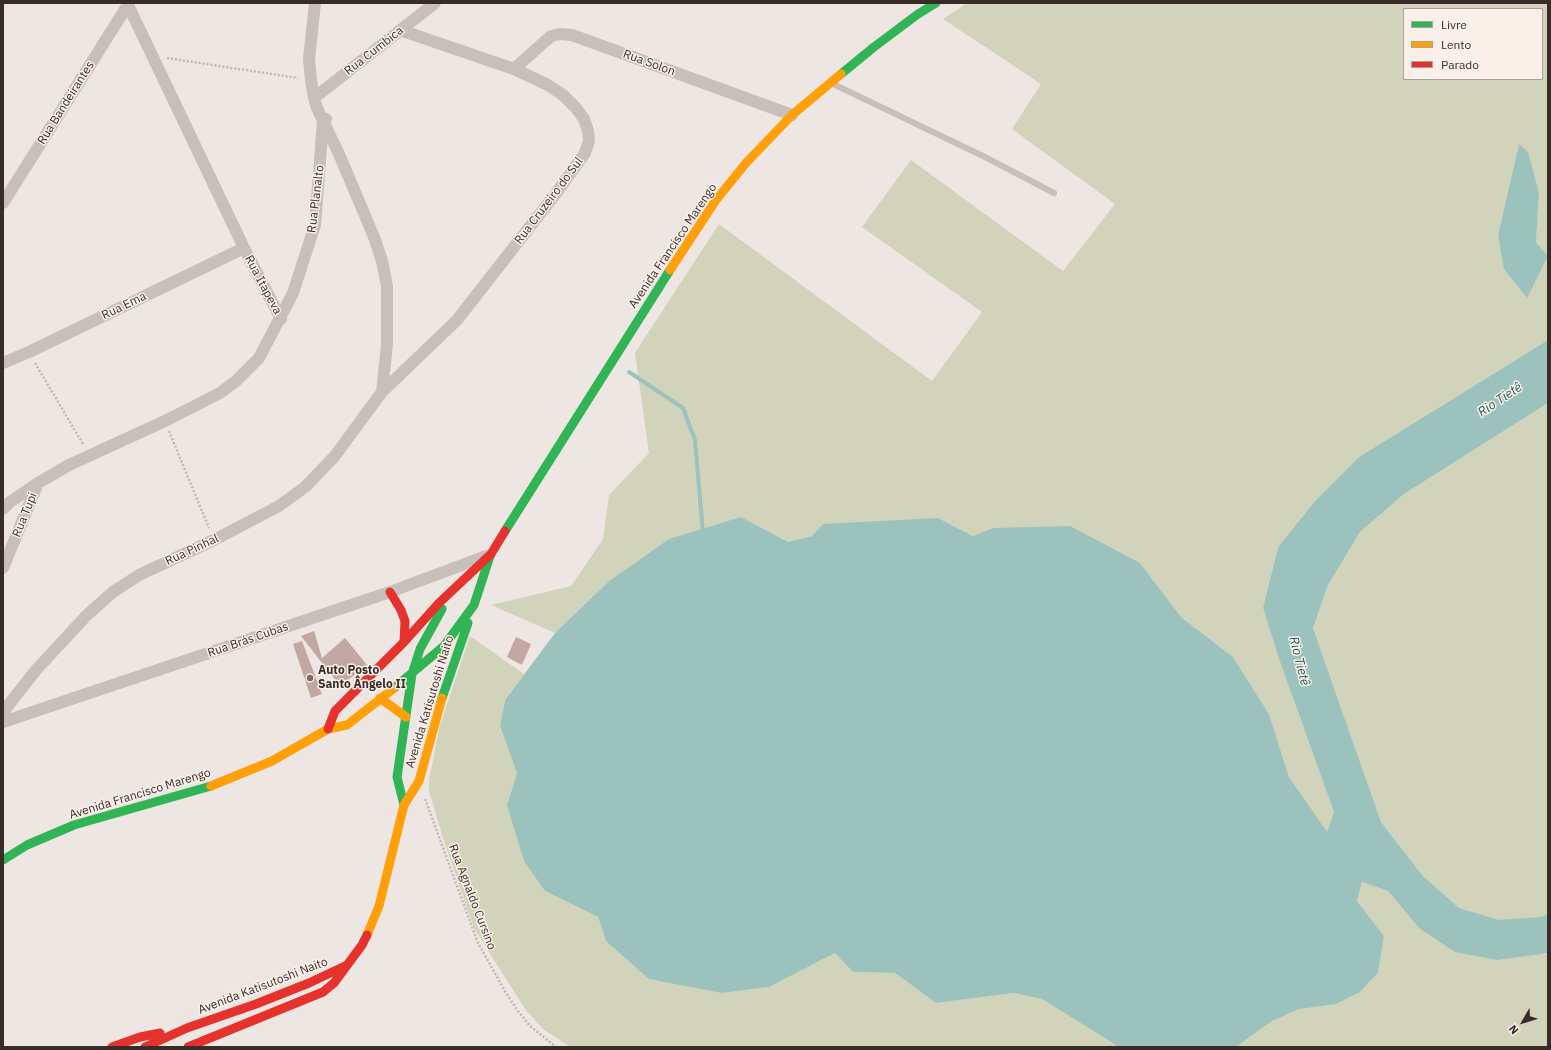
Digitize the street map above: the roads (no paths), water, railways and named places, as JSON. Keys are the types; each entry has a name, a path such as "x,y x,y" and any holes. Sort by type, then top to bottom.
{"main road":[{"name":"Avenida Francisco Marengo","path":"3,860 27,845 74,825 207,788 272,761 328,729 347,726 380,698 412,674 444,646 474,605 491,554 685,245 716,200 746,163 792,115 874,46 918,14 936,3"},
{"name":"Avenida Francisco Marengo","path":"328,729 335,711 404,642 417,625 491,554"},
{"name":"Avenida Katisutoshi Naito","path":"404,805 398,777 412,674 420,649 430,629 456,586"},
{"path":"390,592 405,620 404,642"},
{"name":"Avenida Katisutoshi Naito","path":"188,1047 323,992 334,983 362,945 370,930 379,906 404,805 418,781 447,684 474,605"},
{"path":"380,698 406,717"},
{"name":"Avenida Katisutoshi Naito","path":"145,1047 187,1028 256,1004 347,966"},
{"name":"Avenida Katisutoshi Naito","path":"112,1047 140,1037 187,1028"}],"street":[{"name":"Rua Planalto","path":"281,319 293,293 315,225 324,120 317,108 314,98 309,59 315,3"},
{"name":"Rua Cumbica","path":"314,98 434,3"},
{"name":"Rua Itapeva","path":"3,509 10,502 38,483 69,465 166,421 220,393 236,381 259,358 281,319 244,248 128,4"},
{"name":"Rua Bandeirantes","path":"3,204 128,4"},
{"name":"Rua Cruzeiro do Sul","path":"382,392 457,320 557,192 585,153 589,141 588,131 584,119 576,108 563,95 548,85 514,70 400,30"},
{"name":"Rua Solon","path":"514,70 551,36 560,34 572,35 792,115"},
{"path":"324,120 374,237 382,261 387,286 388,321 382,392"},
{"name":"Rua Ema","path":"3,363 29,352 244,248"},
{"name":"Rua Pinhal","path":"3,712 36,670 66,637 87,615 113,592 139,575 214,540 279,506 305,487 334,457 382,392"},
{"name":"Rua Tupi","path":"3,568 38,483"},
{"name":"Rua Brás Cubas","path":"3,722 390,592 491,554"}],"lane":[{"path":"830,83 985,157 1054,193"}],"water":[{"path":"1519,144 1528,152 1539,193 1536,242 1548,256 1527,298 1504,269 1498,235"},
{"name":"Rio Tietê","path":"1548,340 1548,403 1404,494 1360,532 1328,585 1313,628 1381,822 1423,876 1459,908 1499,920 1539,917 1548,914 1548,953 1497,960 1455,952 1419,928 1388,891 1362,882 1357,901 1384,936 1378,973 1360,992 1336,1004 1299,1009 1272,1021 1236,1047 1119,1047 1042,999 1014,993 936,1003 895,973 853,972 835,953 769,987 722,993 649,979 606,941 598,917 545,891 524,861 507,805 517,773 500,726 505,700 555,633 608,582 669,539 741,517 788,542 812,536 823,524 938,518 973,536 993,528 1070,526 1140,563 1181,617 1233,657 1269,714 1289,777 1327,832 1334,812 1279,659 1263,608 1278,547 1315,501 1359,457"}],"waterway":[{"path":"629,372 683,408 695,440 703,533"}],"place":[{"name":"Auto Posto Santo Ângelo II","path":"310,678"}]}
